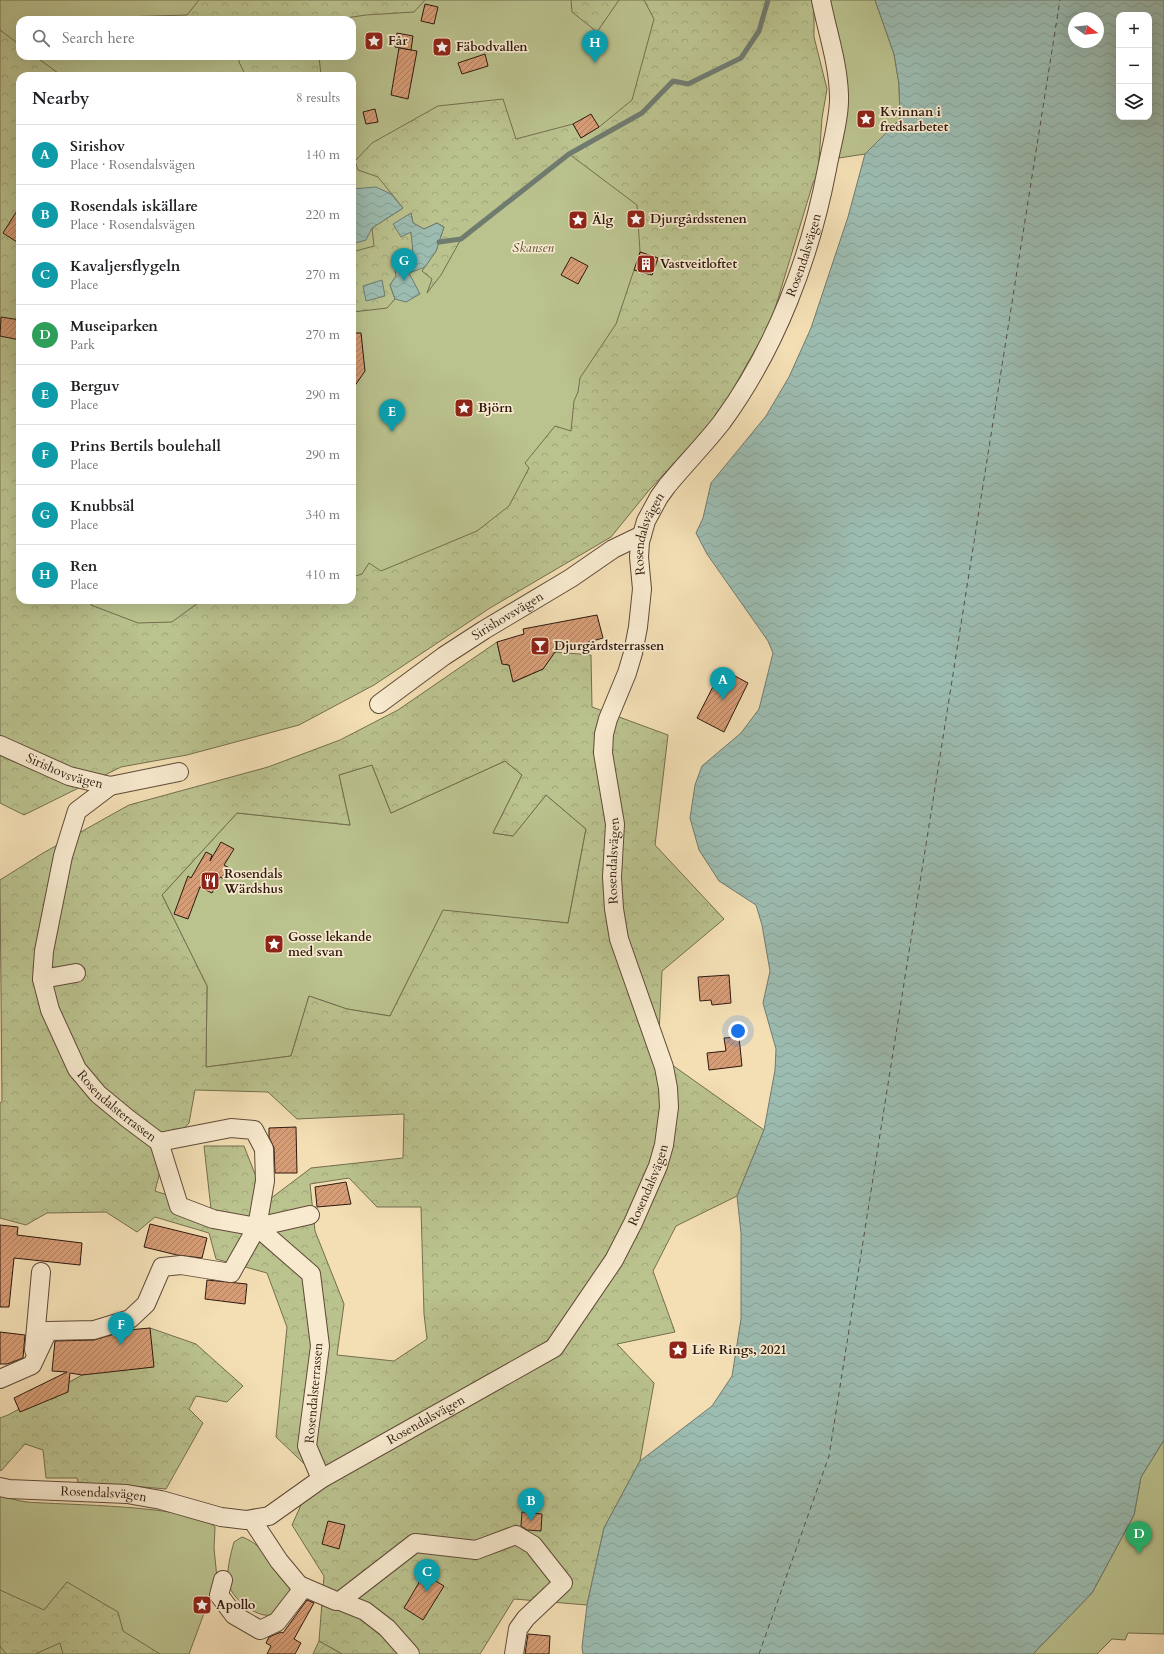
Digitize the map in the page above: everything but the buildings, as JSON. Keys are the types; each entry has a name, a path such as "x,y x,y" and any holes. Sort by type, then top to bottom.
{"street":[{"name":"Rosendalsvägen","path":"0,1487 62,1493 127,1494 161,1500 221,1517 252,1520 269,1516 321,1479 554,1348 614,1260 633,1223 658,1166 664,1144 670,1107 664,1067 619,939 614,909 612,877 615,824 603,753 604,734 606,725 629,666 638,627 642,589 639,557 642,535 646,521 659,497 718,427 741,394 774,333 792,292 804,259 823,188 839,96 837,71 821,0"},
{"name":"Sirishovsvägen","path":"379,704 444,656 477,634 571,578 613,549 642,535"},
{"name":"Sirishovsvägen","path":"0,745 69,776 110,786 179,772"},
{"name":"Rosendalsterrassen","path":"110,786 77,811 63,856 44,951 42,979 50,1010 77,1069 98,1094 159,1142 179,1206 214,1220 257,1226 311,1274 320,1346 307,1446 321,1479"},
{"path":"42,979 76,973"},
{"path":"0,1379 32,1365 48,1331 94,1330 130,1319 146,1304 162,1267 181,1265 231,1273 257,1226 265,1175 264,1149 254,1130 231,1128 159,1142"},
{"path":"257,1226 310,1215"},
{"path":"32,1365 41,1272"},
{"path":"223,1580 219,1595 234,1616 260,1630 277,1622 301,1591 299,1585 279,1561 252,1520"},
{"path":"340,1601 415,1543 476,1550 516,1535 533,1545 563,1583 526,1618 518,1629 514,1654"},
{"path":"299,1585 336,1601 340,1601 365,1611 387,1628 410,1654"}],"green space":[{"name":"Skansen","path":"0,0 743,0 708,309 335,685 0,717"},
{"path":"199,0 425,0 414,12 356,16 153,16 187,15"},
{"path":"571,0 619,0 597,32 572,12"},
{"path":"644,0 814,0 814,37 827,89 822,118 818,174 813,183 771,322 717,417 650,489 611,537 490,608 374,685 299,725 187,755 121,767 24,815 0,803 0,30 16,42 16,60 40,60 57,72 16,72 16,604 91,604 138,623 172,622 197,604 356,604 356,576 362,574 369,563 381,571 477,531 509,506 529,468 525,463 555,426 571,431 574,401 578,392 580,378 616,324 634,270 652,275 658,258 640,252 637,205 569,154 461,239 441,275 427,293 432,279 422,271 436,251 444,227 437,223 424,229 413,223 411,213 411,232 414,253 390,285 395,299 387,308 356,312 356,251 374,246 372,228 403,208 378,177 358,170 356,160 372,143 438,106 503,99 516,139 573,124 581,138 599,127 632,100 654,19"},
{"path":"828,0 875,0 894,54 899,84 900,119 865,154 839,158 843,102"},
{"path":"239,60 319,60 321,72 244,72"},
{"path":"497,642 502,664 509,665 514,682 543,669 555,652 591,655 592,707 668,735 655,845 724,919 662,971 658,1055 764,1130 737,1196 676,1226 653,1271 675,1332 617,1344 654,1383 640,1461 604,1528 587,1605 514,1599 480,1654 342,1654 319,1641 324,1576 292,1525 315,1474 276,1437 287,1327 267,1273 216,1259 209,1233 155,1217 137,1232 106,1212 47,1213 26,1225 0,1218 0,1103 2,1101 0,880 43,853 129,805 268,767 340,740 398,710","holes":["505,761 522,775 493,833 513,836 546,795 586,829 568,923 443,910 390,1016 347,1009 309,996 291,1056 206,1067 207,986 162,895 237,813 350,825 339,775 372,765 391,813","195,1090 268,1092 297,1119 404,1114 403,1158 311,1168 266,1202 244,1146 204,1146 211,1209 155,1191 166,1148 189,1123","349,1178 377,1207 421,1207 424,1314 427,1339 394,1361 337,1355 344,1304 315,1231 310,1184"]},
{"path":"505,761 522,775 493,833 513,836 546,795 586,829 568,923 443,911 390,1016 347,1009 309,996 291,1056 206,1067 207,986 162,895 237,813 350,825 339,775 372,765 391,813"},
{"path":"150,1328 196,1344 243,1386 227,1402 196,1396 189,1409 203,1423 166,1489 121,1485 79,1486 77,1478 46,1478 43,1450 25,1444 1,1471 0,1470 0,1418 84,1374"},
{"path":"1164,1440 1164,1634 1128,1633 1125,1640 1112,1639 1097,1654 1033,1654 1092,1593 1134,1515 1141,1477"},
{"path":"0,1496 27,1502 96,1505 156,1510 182,1514 203,1520 215,1527 214,1548 217,1578 189,1654 0,1654"},
{"path":"242,1537 251,1541 265,1553 293,1593 276,1614 266,1615 253,1611 237,1598 230,1588 228,1583 229,1562 234,1542"},
{"path":"67,1582 118,1612 123,1631 160,1654 63,1654 60,1643 35,1654 6,1654 0,1646 0,1590 44,1610"},
{"path":"319,1641 342,1654 313,1654"}],"water":[{"path":"875,0 1164,0 1164,1440 1141,1477 1134,1515 1092,1593 1033,1654 583,1654 582,1647 587,1605 604,1528 640,1461 712,1406 732,1376 741,1319 741,1233 737,1196 764,1130 775,1070 776,1049 763,1003 770,971 762,925 756,905 719,881 699,850 690,818 695,785 702,766 741,733 759,709 773,653 768,641 707,554 696,533 703,518 711,483 766,416 789,377 811,328 848,217 865,154 900,119 899,84 894,54"},
{"path":"376,187 391,194 403,208 372,228 366,240 356,243 356,189"},
{"path":"411,213 413,223 424,229 437,223 444,227 436,251 425,267 409,273 420,294 406,302 395,299 390,285 396,276 394,263 408,259 413,253 411,232 401,237 393,224"},
{"path":"382,280 385,296 366,301 363,286"}],"waterway":[{"path":"439,242 461,239 569,154 642,113 673,81 688,84 741,58 759,31 768,0"}],"ferry route":[{"path":"759,1654 829,1456 1060,0"}],"place":[{"name":"Får","path":"374,41"},
{"name":"Fäbodvallen","path":"442,47"},
{"name":"Ren","path":"595,63"},
{"name":"Kvinnan i fredsarbetet","path":"866,119"},
{"name":"Djurgårdsstenen","path":"636,219"},
{"name":"Älg","path":"578,220"},
{"name":"Vastveitloftet","path":"646,264"},
{"name":"Knubbsäl","path":"404,281"},
{"name":"Björn","path":"464,408"},
{"name":"Berguv","path":"392,432"},
{"name":"Djurgårdsterrassen","path":"540,646"},
{"name":"Sirishov","path":"723,700"},
{"name":"Rosendals Wärdshus","path":"210,881"},
{"name":"Gosse lekande med svan","path":"274,944"},
{"name":"Prins Bertils boulehall","path":"121,1345"},
{"name":"Life Rings, 2021","path":"678,1350"},
{"name":"Rosendals iskällare","path":"531,1521"},
{"name":"Museiparken","path":"1139,1554"},
{"name":"Kavaljersflygeln","path":"427,1592"},
{"name":"Apollo","path":"202,1605"}]}
